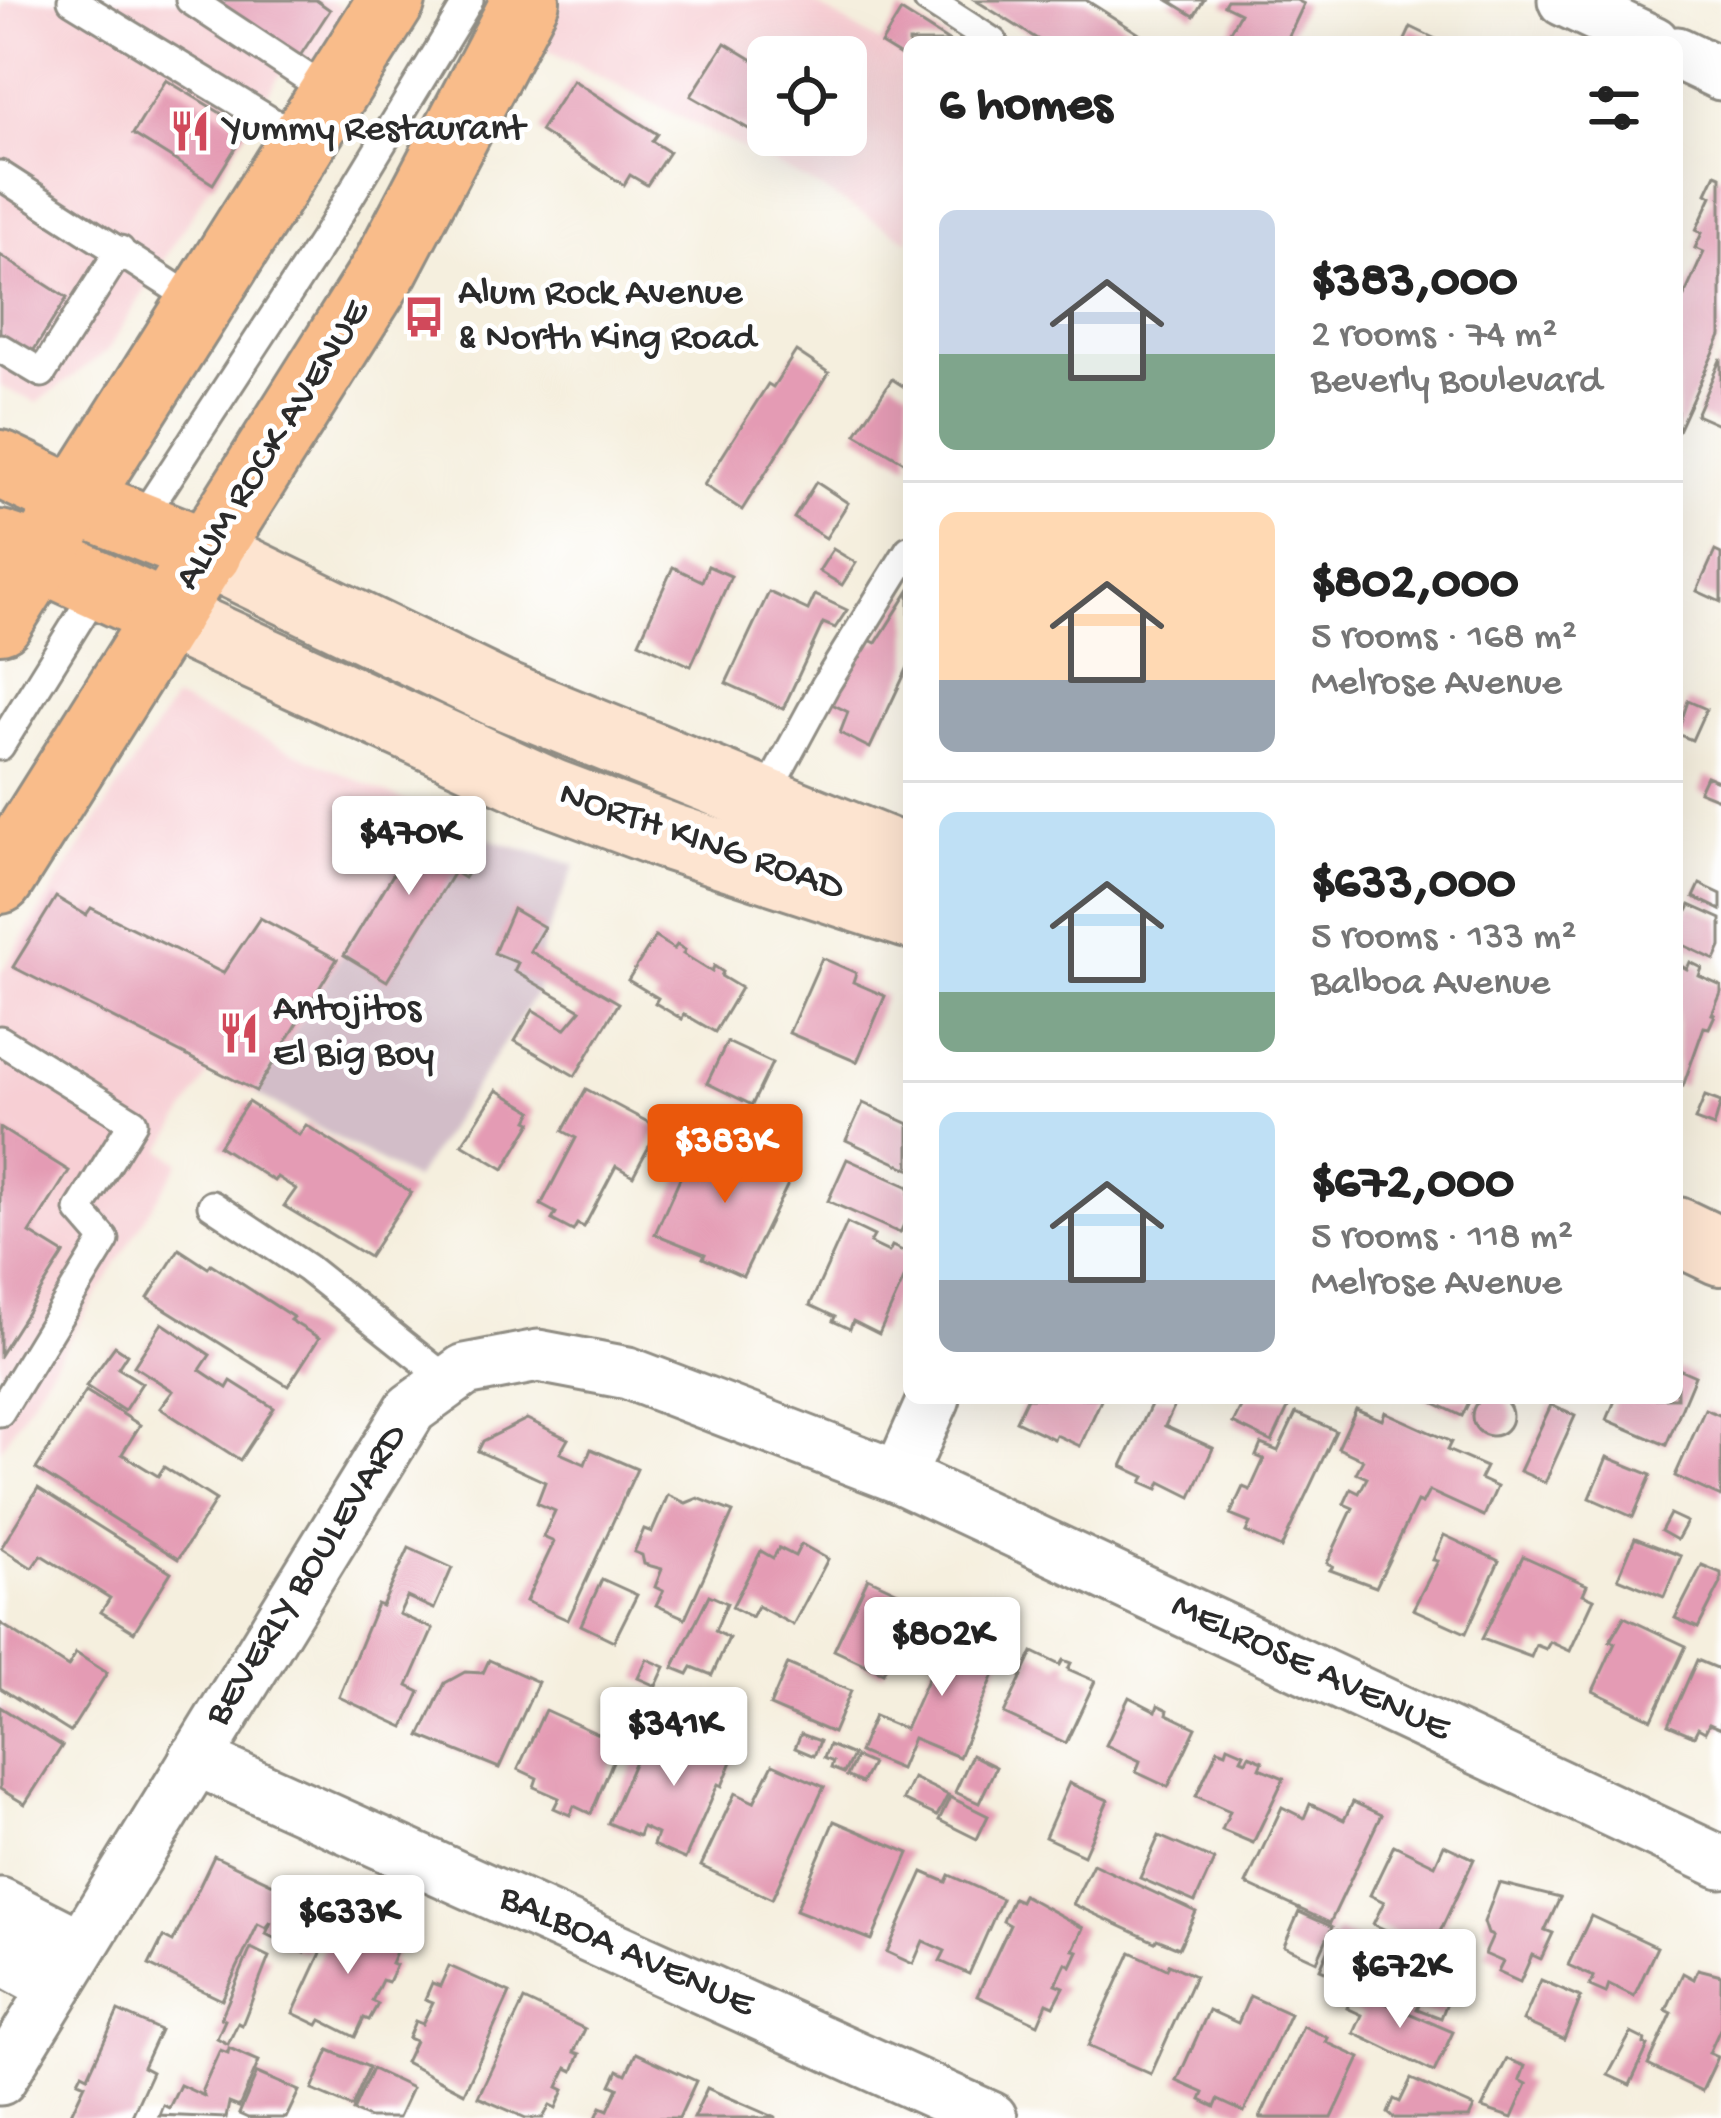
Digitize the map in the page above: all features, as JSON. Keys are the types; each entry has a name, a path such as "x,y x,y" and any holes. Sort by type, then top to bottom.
{"main road":[{"path":"0,620 20,550 76,500 392,0"},
{"name":"ALUM ROCK AVENUE","path":"0,880 386,267 526,0"},
{"path":"0,464 76,500 167,616"},
{"path":"20,550 208,553"},
{"name":"NORTH KING ROAD","path":"208,553 497,693 903,858"},
{"name":"NORTH KING ROAD","path":"167,616 552,793 903,913"},
{"path":"1683,1234 1721,1252"}],"street":[{"path":"1564,0 1640,36"},
{"path":"1683,56 1721,74"},
{"name":"BEVERLY BOULEVARD","path":"0,2079 411,1409 465,1370 538,1356 628,1373 899,1477"},
{"path":"899,1477 931,1404"},
{"name":"MELROSE AVENUE","path":"899,1477 1721,1862"},
{"name":"BALBOA AVENUE","path":"195,1759 991,2118"},
{"path":"0,1904 68,1966"},
{"path":"0,1957 68,1966"}],"lane":[{"path":"72,0 318,117"},
{"path":"190,0 318,117"},
{"name":"ALUM ROCK AVENUE","path":"0,746 324,239 469,0"},
{"path":"928,0 983,36"},
{"path":"0,175 199,303"},
{"path":"0,348 42,374 120,250"},
{"path":"762,802 826,684 903,560"},
{"path":"0,1040 133,1122 79,1210 105,1240 0,1412"},
{"path":"212,1205 307,1268 449,1381"}],"shaded area":[{"path":"6,0 328,0 350,13 306,81 280,74 107,351 37,403 0,386 0,10"},
{"path":"558,0 808,0 903,56 903,237 758,156 867,156 867,36 747,36 747,151 538,45"},
{"path":"174,699 429,812 256,1094 209,1073 162,1150 180,1162 0,1450 0,974"},
{"path":"429,812 489,839 575,865 542,946 537,992 414,1180 256,1094"}],"building":[{"path":"206,0 316,0 330,10 298,59"},
{"path":"975,0 1086,0 1143,36 1032,36"},
{"path":"1168,0 1204,0 1194,16"},
{"path":"1227,0 1304,4 1289,36 1227,36 1240,13 1224,5"},
{"path":"901,11 941,36 903,36 903,57 881,44"},
{"path":"1411,27 1430,36 1407,36"},
{"path":"725,43 747,56 747,128 691,96"},
{"name":"Yummy Restaurant","path":"166,80 247,129 213,184 133,134"},
{"path":"573,80 657,134 652,141 669,152 647,185 630,175 624,185 540,131"},
{"path":"1716,174 1721,176 1721,336 1683,420 1683,299 1704,252 1695,248 1702,233 1696,230 1712,196 1707,193"},
{"path":"0,255 67,298 30,356 0,338"},
{"path":"796,351 829,373 742,510 704,485 768,384 773,387"},
{"path":"1721,358 1721,426 1696,415"},
{"path":"892,379 903,386 903,461 856,434"},
{"path":"816,482 848,503 826,538 794,518"},
{"path":"833,549 856,563 842,585 819,571"},
{"path":"1715,551 1721,554 1721,602 1697,591"},
{"path":"708,566 731,576 691,666 639,642 673,567 702,581"},
{"path":"769,592 808,610 815,595 847,610 835,628 823,623 783,709 726,683"},
{"path":"903,600 903,678 870,748 840,733 848,712 828,702 860,636 876,643"},
{"path":"1688,701 1706,709 1692,740 1683,736"},
{"path":"1706,776 1721,782 1721,800 1699,791"},
{"path":"428,817 471,843 463,857 473,864 464,878 454,872 387,981 344,955"},
{"path":"1700,884 1721,894 1721,910 1694,897"},
{"path":"56,897 86,915 91,908 223,973 260,918 337,959 256,1091 13,967"},
{"path":"1690,905 1721,919 1721,947 1715,960 1683,945 1683,920"},
{"path":"513,909 544,927 530,951 619,1003 575,1076 515,1041 533,1010 565,1029 581,1010 514,971 518,963 494,953"},
{"path":"655,937 674,949 677,945 712,972 714,966 741,988 715,1032 655,1003 658,998 628,980"},
{"path":"822,958 856,973 853,982 885,996 857,1062 789,1033"},
{"path":"1690,962 1702,968 1699,976 1721,986 1721,993 1683,1086 1683,967 1687,969"},
{"path":"727,1042 772,1063 752,1105 707,1083"},
{"path":"586,1089 659,1128 633,1176 616,1166 584,1227 577,1224 573,1231 552,1220 556,1213 541,1205 576,1138 563,1131"},
{"path":"497,1090 533,1111 528,1120 532,1122 504,1169 462,1144"},
{"path":"1705,1096 1721,1102 1714,1127 1695,1120"},
{"path":"248,1102 299,1135 306,1125 411,1192 369,1257 284,1206 296,1189 277,1177 274,1181 219,1146"},
{"path":"863,1103 903,1121 903,1166 846,1140"},
{"path":"0,1128 69,1171 30,1233 64,1254 0,1355"},
{"path":"719,1138 794,1172 743,1276 655,1234 688,1160 706,1168"},
{"path":"847,1159 903,1184 903,1227 900,1233 828,1201"},
{"path":"847,1223 874,1236 870,1243 889,1252 892,1246 903,1251 903,1281 879,1334 853,1321 850,1329 810,1305"},
{"path":"179,1249 208,1268 211,1264 319,1338 288,1386 148,1298"},
{"path":"162,1323 210,1355 200,1370 227,1388 231,1381 274,1408 240,1460 160,1408 173,1391 134,1366"},
{"path":"115,1346 127,1354 118,1368 142,1383 124,1411 86,1386"},
{"path":"1683,1371 1695,1376 1666,1445 1607,1420 1614,1404 1683,1404"},
{"path":"86,1391 140,1425 122,1454 158,1476 164,1467 216,1500 178,1559 36,1469"},
{"path":"1024,1404 1099,1404 1080,1446 1016,1421"},
{"path":"1151,1404 1175,1404 1165,1426 1213,1448 1191,1497 1161,1482 1158,1489 1142,1482 1145,1477 1122,1466"},
{"path":"1243,1404 1290,1404 1272,1442 1233,1423"},
{"path":"1437,1404 1468,1404 1462,1416"},
{"path":"1477,1404 1507,1404 1510,1424 1500,1434 1484,1434 1474,1424"},
{"path":"1551,1405 1575,1416 1545,1482 1520,1471"},
{"path":"1356,1409 1382,1420 1385,1412 1451,1442 1447,1450 1486,1467 1480,1479 1497,1487 1484,1516 1429,1491 1422,1504 1417,1502 1376,1587 1330,1570 1333,1566 1327,1563 1353,1508 1344,1504 1351,1489 1359,1493 1367,1478 1356,1473 1363,1460 1338,1448"},
{"path":"1705,1409 1721,1416 1721,1497 1675,1476"},
{"path":"1296,1413 1336,1431 1281,1548 1246,1532 1250,1523 1230,1515 1243,1487 1250,1490 1264,1459 1256,1456 1261,1444 1278,1451"},
{"path":"527,1419 568,1439 560,1453 585,1464 591,1449 637,1469 568,1620 526,1601 554,1542 543,1537 555,1511 537,1503 545,1482 478,1451 483,1441"},
{"path":"1607,1457 1651,1475 1633,1517 1590,1498"},
{"path":"38,1488 171,1572 134,1632 101,1612 110,1598 41,1555 32,1568 1,1548"},
{"path":"668,1495 686,1503 698,1498 733,1512 685,1618 656,1605 663,1591 655,1587 662,1569 644,1564 642,1555 634,1552 644,1529 652,1532"},
{"path":"1670,1514 1687,1522 1677,1540 1661,1531"},
{"path":"1444,1535 1499,1561 1466,1633 1413,1609 1438,1561 1433,1560"},
{"path":"1635,1538 1681,1556 1664,1597 1618,1578"},
{"path":"801,1544 828,1559 793,1625 758,1606 752,1617 732,1607 761,1551 773,1558 779,1548 795,1556"},
{"path":"409,1548 452,1568 434,1609 407,1597 399,1614 433,1629 408,1686 420,1692 404,1727 339,1697 377,1604 382,1606"},
{"path":"1523,1556 1587,1585 1583,1594 1594,1599 1570,1651 1550,1642 1546,1649 1536,1645 1531,1657 1482,1639"},
{"path":"1702,1565 1721,1573 1721,1583 1698,1628 1675,1618"},
{"path":"868,1578 917,1601 883,1673 834,1650"},
{"path":"602,1579 637,1595 614,1641 581,1625"},
{"path":"709,1595 727,1603 715,1631 729,1638 712,1675 692,1667 688,1674 673,1668"},
{"path":"1624,1617 1686,1646 1652,1719 1593,1691 1615,1643 1610,1641"},
{"path":"960,1619 1006,1646 959,1757 913,1738 900,1769 859,1752 874,1716 905,1729 951,1626 956,1628"},
{"path":"0,1623 68,1667 76,1653 107,1673 70,1732 0,1688"},
{"path":"1033,1652 1060,1665 1063,1660 1071,1663 1068,1669 1095,1681 1066,1743 1004,1714"},
{"path":"647,1659 665,1667 656,1686 638,1678"},
{"path":"489,1660 538,1682 499,1768 420,1736 445,1683 465,1672 483,1673"},
{"path":"1697,1660 1721,1670 1721,1729 1709,1724 1705,1732 1698,1728 1694,1736 1668,1725"},
{"path":"788,1664 851,1691 833,1733 770,1706"},
{"path":"1129,1697 1156,1711 1158,1705 1196,1728 1168,1787 1136,1772 1140,1761 1106,1745"},
{"path":"0,1707 62,1746 25,1804 0,1789"},
{"path":"545,1710 620,1744 591,1814 574,1806 570,1815 554,1808 559,1798 534,1787 537,1778 518,1769"},
{"path":"687,1721 739,1744 685,1859 653,1845 657,1834 642,1827 639,1836 608,1823 642,1745 672,1758"},
{"path":"801,1734 820,1741 814,1756 795,1748"},
{"path":"829,1745 853,1755 844,1773 831,1768 833,1762 824,1758"},
{"path":"1228,1746 1244,1753 1241,1759 1246,1761 1249,1755 1263,1761 1260,1768 1284,1778 1253,1843 1222,1830 1230,1811 1196,1796 1218,1749 1226,1752"},
{"path":"972,1755 996,1767 979,1803 955,1792"},
{"path":"856,1757 872,1764 862,1783 847,1776"},
{"path":"773,1764 824,1787 772,1899 701,1866 735,1793 754,1802"},
{"path":"913,1778 948,1795 937,1816 903,1800"},
{"path":"1069,1783 1108,1800 1084,1855 1045,1837"},
{"path":"950,1797 988,1816 977,1839 939,1820"},
{"path":"1353,1802 1381,1815 1330,1923 1246,1884 1282,1807 1304,1818 1310,1804 1344,1820"},
{"path":"834,1821 909,1853 872,1940 796,1910"},
{"path":"1159,1836 1214,1860 1195,1902 1140,1878"},
{"path":"1394,1845 1435,1865 1444,1845 1474,1859 1431,1951 1373,1924 1384,1902 1370,1895"},
{"path":"214,1856 326,1909 305,1953 266,1934 271,1922 266,1928 258,1924 222,2000 149,1965 163,1937 173,1942"},
{"path":"1093,1864 1196,1912 1179,1948 1155,1942 1073,1904"},
{"path":"923,1872 946,1882 949,1875 1002,1899 969,1974 940,1961 945,1951 923,1941 913,1964 887,1952"},
{"path":"1499,1883 1560,1898 1545,1930 1553,1933 1541,1959 1532,1955 1520,1982 1498,1972 1503,1962 1485,1954 1493,1936 1484,1922"},
{"path":"1023,1895 1083,1928 1071,1966 1066,1963 1056,1984 1064,1987 1054,2006 1047,2003 1038,2024 977,1996 1010,1925 1003,1921 1013,1898 1020,1901"},
{"path":"1299,1912 1332,1927 1317,1961 1284,1946"},
{"path":"339,1914 400,1943 388,1982 382,1980 372,2001 378,2004 355,2037 293,2013"},
{"path":"1591,1916 1657,1947 1634,1996 1609,1984 1606,1993 1590,1986 1594,1977 1568,1965"},
{"path":"1337,1931 1360,1941 1344,1979 1320,1969"},
{"path":"1444,1946 1465,1955 1441,2018 1417,2009"},
{"path":"251,1948 269,1957 242,2025 238,2023 228,2044 217,2038 225,2020 221,2018"},
{"path":"1131,1952 1195,1976 1151,2074 1088,2046"},
{"path":"449,1966 510,1993 464,2093 405,2062 415,2041 408,2038 415,2021 422,2024 433,2002 425,1999 432,1983 440,1986"},
{"path":"1698,1969 1721,1975 1721,2027 1709,2053 1718,2057 1702,2091 1648,2065 1672,2013 1666,2010 1683,1973 1694,1979"},
{"path":"1541,1980 1581,1997 1564,2039 1523,2021"},
{"path":"1355,1990 1453,2032 1434,2072 1354,2033 1362,2015 1347,2008"},
{"path":"1250,1996 1290,2014 1244,2112 1218,2100 1215,2107 1201,2100 1204,2093 1177,2081 1209,2010 1238,2023"},
{"path":"524,2000 585,2029 574,2052 580,2054 573,2071 567,2068 558,2087 564,2090 556,2108 550,2105 543,2118 526,2118 478,2097"},
{"path":"118,2011 160,2030 143,2067 152,2072 131,2118 69,2118 85,2084 78,2081 82,2073 88,2076"},
{"path":"1303,2026 1360,2058 1332,2118 1260,2118"},
{"path":"1631,2033 1648,2046 1630,2085 1608,2075"},
{"path":"229,2048 259,2061 239,2107 229,2103 226,2118 159,2115 163,2105 169,2108 180,2085 204,2096 202,2090 220,2050 228,2053"},
{"path":"329,2050 369,2067 352,2107 312,2090"},
{"path":"636,2053 696,2081 679,2118 596,2118 601,2107 608,2110 618,2088 611,2085 618,2070 626,2074"},
{"path":"1507,2059 1525,2066 1520,2080 1527,2084 1512,2118 1482,2108"},
{"path":"372,2069 412,2088 398,2118 369,2118 353,2111"},
{"path":"257,2073 299,2091 286,2118 239,2114"},
{"path":"1411,2079 1474,2107 1469,2118 1394,2118 1388,2113 1394,2099 1400,2102"},
{"path":"707,2088 776,2118 693,2118"}],"place":[{"name":"Yummy Restaurant","path":"190,131"},
{"name":"Alum Rock Avenue & North King Road","path":"424,317"},
{"name":"Antojitos El Big Boy","path":"239,1033"}]}
